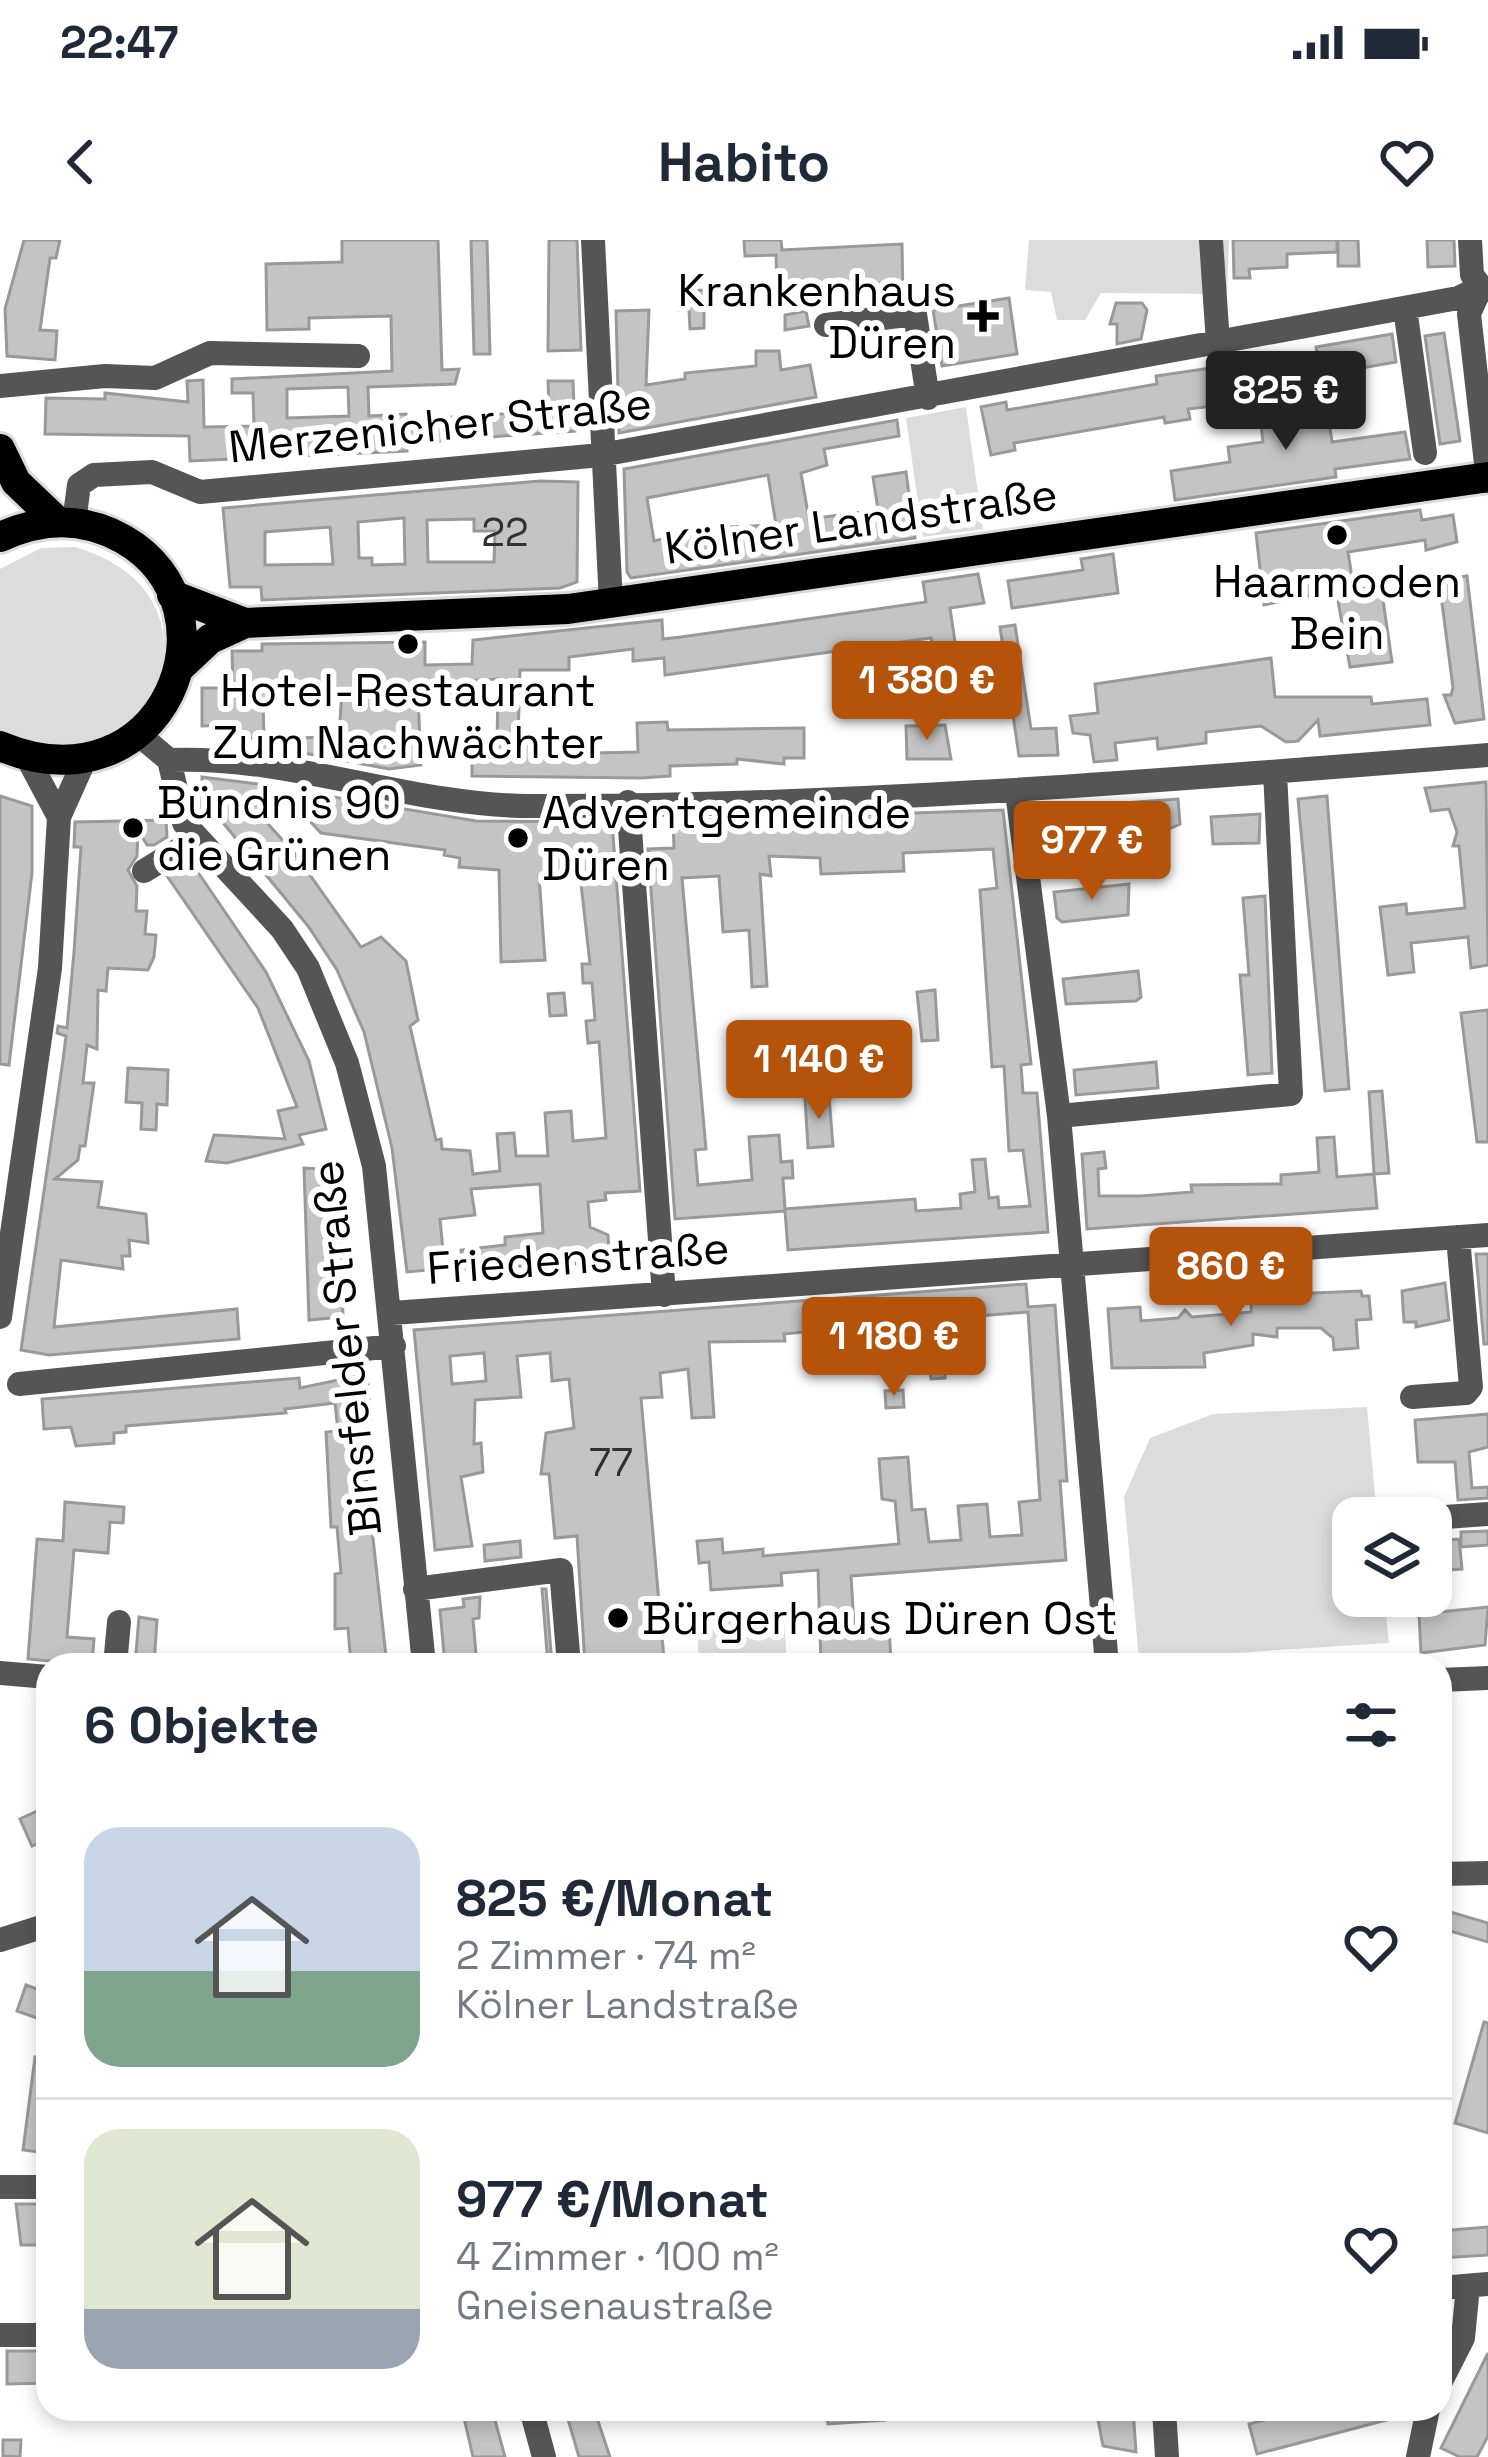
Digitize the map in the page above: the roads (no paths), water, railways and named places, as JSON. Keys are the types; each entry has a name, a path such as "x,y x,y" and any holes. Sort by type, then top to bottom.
{"main road":[{"path":"0,449 16,482 65,521"},
{"name":"Kölner Landstraße","path":"172,595 244,623 451,617 611,603 1488,478"},
{"path":"0,537 28,524 65,521 106,530 137,547 172,595 180,618 178,669 170,693 138,734 114,751 84,761 14,751"},
{"path":"178,669 210,639 244,623"}],"street":[{"path":"593,240 611,603"},
{"path":"1211,240 1218,343"},
{"path":"1470,240 1472,275 1484,289 1469,314 1488,478"},
{"name":"Merzenicher Straße","path":"65,521 79,485 94,475 152,472 183,490 208,492 601,455 928,398 1458,298 1484,289"},
{"path":"1406,308 1425,453"},
{"path":"826,325 915,314 928,398"},
{"path":"0,386 154,378 210,353 358,356"},
{"path":"138,734 169,760 242,762 475,803 1017,792 1488,755"},
{"path":"14,751 59,817"},
{"name":"Binsfelder Straße","path":"169,760 184,823 295,948 347,1063 374,1166 423,1653"},
{"path":"0,1317 50,968 59,817 84,761"},
{"path":"1059,1116 1291,1094 1275,772"},
{"path":"1017,792 1075,1267 1106,1653"},
{"path":"628,802 664,1295"},
{"path":"144,871 199,838"},
{"name":"Friedenstraße","path":"392,1313 1488,1235"},
{"path":"1412,1397 1466,1394 1480,1386 1458,1237"},
{"path":"19,1384 394,1346"},
{"path":"1452,1517 1488,1514"},
{"path":"415,1589 561,1570 568,1653"},
{"path":"116,1653 118,1622"},
{"path":"0,1673 36,1676"},
{"path":"1452,1680 1488,1678"},
{"path":"1452,1874 1488,1873"},
{"path":"0,1940 36,1933"},
{"path":"0,2187 36,2187"},
{"path":"1452,2360 1478,2285"},
{"path":"0,2335 36,2335"},
{"path":"534,2421 544,2457"},
{"path":"1165,2421 1167,2457"},
{"path":"1418,2457 1426,2421"}],"place":[{"name":"Krankenhaus Düren","path":"983,316"},
{"name":"Haarmoden Bein","path":"1337,535"},
{"name":"Hotel-Restaurant Zum Nachwächter","path":"408,644"},
{"name":"Bündnis 90 die Grünen","path":"133,828"},
{"name":"Adventgemeinde Düren","path":"518,838"},
{"name":"Bürgerhaus Düren Ost","path":"618,1618"}]}
